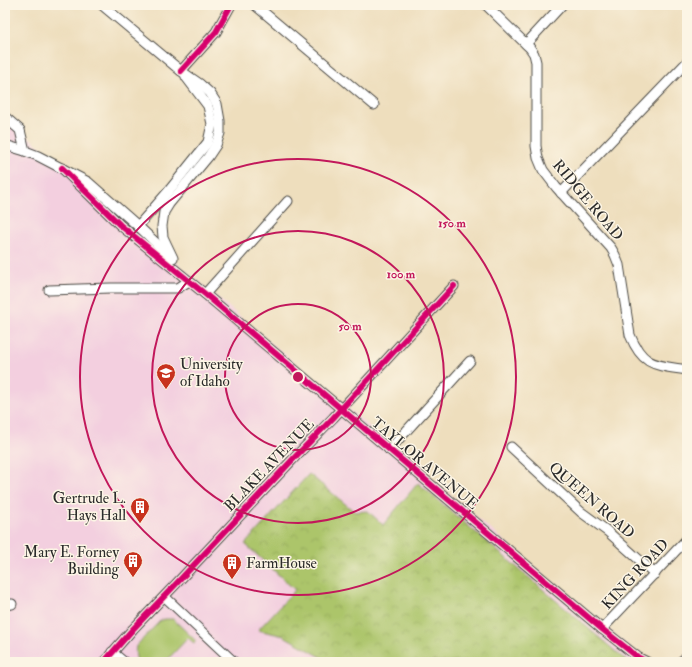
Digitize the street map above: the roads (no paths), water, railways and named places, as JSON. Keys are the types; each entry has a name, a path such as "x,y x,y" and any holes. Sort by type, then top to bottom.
{"street":[{"path":"102,5 181,71 200,84 210,93 217,104 220,121 220,133 216,145 164,212 162,226 164,237 173,258"},
{"path":"181,71 216,32 231,5"},
{"path":"255,5 374,105"},
{"name":"RIDGE ROAD","path":"486,5 530,48 534,54 536,62 536,146 538,158 543,170 561,193 611,248 615,255 619,265 630,335 634,345 641,354 656,365 687,370"},
{"path":"526,44 562,5"},
{"path":"561,193 687,62"},
{"path":"138,226 208,142 212,124 208,106 181,71"},
{"path":"5,117 20,130 25,151"},
{"name":"TAYLOR AVENUE","path":"5,145 38,156 88,182 173,258 189,281"},
{"name":"TAYLOR AVENUE","path":"62,168 120,225 147,248 189,281 602,629 639,658 647,662"},
{"path":"204,294 288,201"},
{"name":"TAYLOR AVENUE","path":"138,226 139,234 147,248"},
{"path":"48,290 178,288 189,281"},
{"name":"BLAKE AVENUE","path":"104,662 133,629 165,597 341,409 454,286"},
{"path":"389,450 470,361"},
{"name":"QUEEN ROAD","path":"511,447 581,512 607,530 655,574"},
{"name":"KING ROAD","path":"602,629 687,539"},
{"path":"165,597 234,662"},
{"path":"112,652 124,662"},
{"path":"680,662 687,657"}],"place":[{"name":"University of Idaho","path":"166,390"},
{"name":"Gertrude L. Hays Hall","path":"140,524"},
{"name":"Mary E. Forney Building","path":"133,578"},
{"name":"FarmHouse","path":"232,580"}]}
